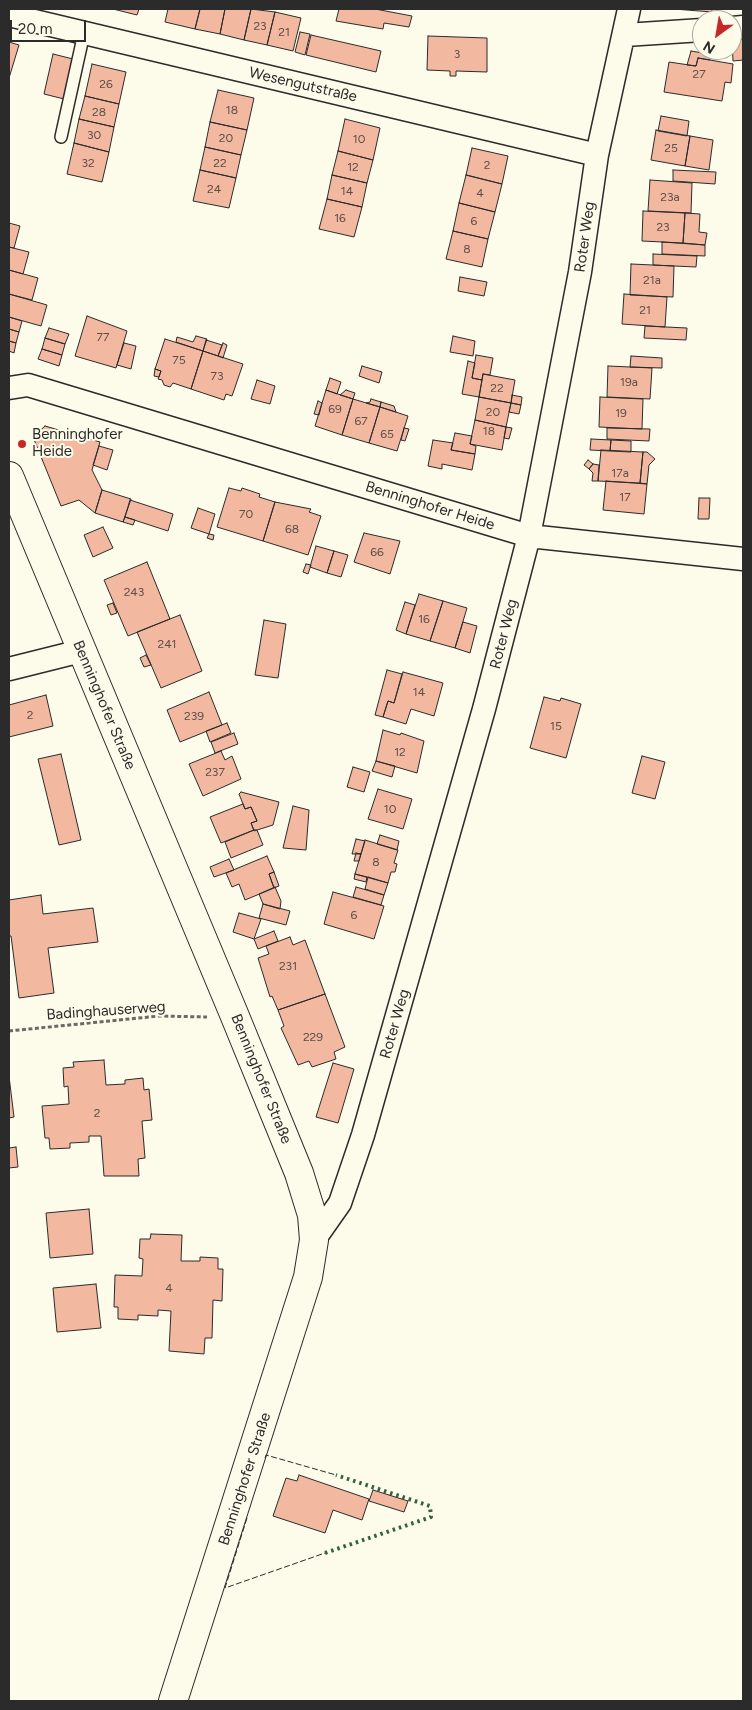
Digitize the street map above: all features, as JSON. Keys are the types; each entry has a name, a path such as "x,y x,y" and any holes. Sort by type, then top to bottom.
{"main road":[{"name":"Benninghofer Straße","path":"9,476 299,1173 312,1215 314,1240 308,1277 173,1701"}],"street":[{"name":"Roter Weg","path":"314,1240 340,1203 363,1135 484,709 529,536 580,272 597,155 629,9"},
{"name":"Wesengutstraße","path":"9,15 597,155"},
{"path":"624,35 692,31"},
{"name":"Benninghofer Heide","path":"9,388 28,385 529,536 743,559"},
{"path":"9,669 81,651"}],"lane":[{"path":"61,137 84,33"}],"path":[{"name":"Badinghauserweg","path":"9,1031 159,1016 206,1018"}],"building":[{"path":"113,9 139,9 137,15"},
{"path":"168,9 200,9 195,29 165,22"},
{"path":"200,9 225,9 220,34 195,29"},
{"path":"225,9 251,9 244,40 220,34"},
{"path":"251,9 275,12 267,45 244,40"},
{"path":"339,9 375,9 412,16 409,27 384,23 383,29 336,21"},
{"path":"674,9 712,9 712,10"},
{"path":"275,12 301,18 293,51 267,45"},
{"path":"300,32 310,34 305,55 295,52"},
{"path":"311,35 381,51 376,72 306,55"},
{"path":"428,36 487,38 487,72 456,71 456,76 450,76 450,71 427,70"},
{"path":"742,37 743,60 733,61 742,60"},
{"path":"9,42 19,45 9,78"},
{"path":"692,51 692,60 698,60 696,66 687,65"},
{"path":"53,54 73,59 64,99 44,94"},
{"path":"698,60 733,64 731,83 725,82 722,101 664,92 669,62 696,66"},
{"path":"92,64 126,72 119,104 85,96"},
{"path":"218,90 254,98 247,130 210,122"},
{"path":"85,96 119,104 114,127 79,119"},
{"path":"661,116 689,121 687,136 658,131"},
{"path":"79,119 114,127 109,152 74,143"},
{"path":"345,119 380,128 373,160 338,151"},
{"path":"210,122 247,130 241,155 205,147"},
{"path":"656,130 690,136 685,166 651,160"},
{"path":"690,136 713,140 709,170 685,166"},
{"path":"74,143 109,152 102,182 67,174"},
{"path":"205,147 241,155 236,178 200,170"},
{"path":"472,148 508,156 502,184 466,175"},
{"path":"338,151 373,160 367,183 332,175"},
{"path":"200,170 236,178 229,208 193,201"},
{"path":"673,170 716,172 715,184 673,181"},
{"path":"332,175 367,183 362,207 327,199"},
{"path":"466,175 502,184 495,212 459,203"},
{"path":"650,180 692,183 691,213 648,211"},
{"path":"327,199 362,207 354,237 319,229"},
{"path":"459,203 495,212 488,239 453,231"},
{"path":"643,211 685,213 683,243 642,241"},
{"path":"685,213 700,214 699,232 707,233 705,245 683,243"},
{"path":"9,223 20,226 14,248 9,247"},
{"path":"453,231 488,239 482,267 446,259"},
{"path":"662,242 705,245 705,256 662,254"},
{"path":"9,247 29,252 23,274 9,270"},
{"path":"653,254 697,256 696,267 653,265"},
{"path":"631,264 674,266 673,297 630,295"},
{"path":"9,270 38,278 32,300 9,294"},
{"path":"460,277 487,282 484,296 458,291"},
{"path":"9,294 47,305 41,326 9,317"},
{"path":"624,294 667,297 665,327 622,324"},
{"path":"87,316 127,331 116,368 75,356"},
{"path":"9,317 22,321 19,332 9,329"},
{"path":"645,326 687,328 686,340 644,338"},
{"path":"49,328 69,334 65,344 45,338"},
{"path":"9,329 19,332 16,343 9,341"},
{"path":"196,336 207,339 203,351 176,342 177,337 193,342"},
{"path":"453,336 475,341 473,356 450,352"},
{"path":"45,338 65,344 62,355 42,349"},
{"path":"165,339 203,351 191,389 173,383 170,387 164,385 162,380 158,379 161,371 155,369"},
{"path":"206,340 222,345 218,356 203,351"},
{"path":"9,341 16,343 14,353 9,351"},
{"path":"124,343 136,346 131,369 117,365"},
{"path":"223,343 227,345 223,358 218,356"},
{"path":"42,349 62,355 59,366 38,359"},
{"path":"203,351 243,364 232,396 226,394 224,400 191,389"},
{"path":"476,355 493,358 490,375 483,374 482,380 472,378"},
{"path":"631,356 662,358 662,368 630,367"},
{"path":"468,361 475,363 472,378 482,380 479,397 462,394"},
{"path":"362,366 382,372 379,383 359,376"},
{"path":"608,366 652,368 650,399 607,397"},
{"path":"155,369 161,371 159,377 154,376"},
{"path":"483,374 515,380 511,403 479,397"},
{"path":"330,378 341,382 337,394 326,390"},
{"path":"257,380 275,386 270,404 251,399"},
{"path":"326,390 353,399 342,435 315,426"},
{"path":"346,390 355,393 353,399 340,395"},
{"path":"512,395 522,397 521,405 511,403"},
{"path":"479,397 511,403 506,427 475,420"},
{"path":"600,397 643,399 642,429 599,427"},
{"path":"353,399 380,407 369,443 342,435"},
{"path":"371,399 381,402 380,407 366,403 370,402"},
{"path":"318,401 322,403 319,415 314,414"},
{"path":"381,402 394,406 396,412 380,407"},
{"path":"511,403 521,405 519,414 509,412"},
{"path":"380,407 408,416 397,451 369,443"},
{"path":"475,420 506,427 502,450 470,444"},
{"path":"45,426 100,442 92,470 102,490 95,513 79,500 61,506 33,437"},
{"path":"506,427 512,428 509,439 504,438"},
{"path":"404,428 409,429 405,441 401,440"},
{"path":"607,428 650,429 649,441 607,439"},
{"path":"455,433 472,436 470,444 476,446 475,454 451,450"},
{"path":"591,439 611,440 610,451 590,450"},
{"path":"433,440 453,443 451,450 475,454 472,470 442,464 442,469 428,466"},
{"path":"611,440 631,441 631,452 610,451"},
{"path":"99,446 113,450 107,470 93,465"},
{"path":"601,450 643,452 640,483 598,481"},
{"path":"643,452 647,452 655,459 649,465 647,484 640,483"},
{"path":"588,460 593,464 589,469 584,465"},
{"path":"593,464 599,465 598,481 592,481 593,473 589,469"},
{"path":"606,481 647,484 644,514 603,510"},
{"path":"229,488 241,491 242,488 260,494 259,497 275,502 263,541 217,527"},
{"path":"102,490 131,499 123,522 95,513"},
{"path":"699,498 710,498 709,519 698,519"},
{"path":"130,500 173,514 168,531 125,517"},
{"path":"275,502 311,509 309,512 321,516 308,555 263,541"},
{"path":"198,508 215,514 209,534 191,528"},
{"path":"125,517 135,520 133,525 123,522"},
{"path":"103,527 113,548 93,557 84,535"},
{"path":"364,533 400,541 390,574 354,562"},
{"path":"209,534 214,535 213,540 207,538"},
{"path":"316,546 334,551 327,573 310,567"},
{"path":"334,551 348,555 341,577 327,573"},
{"path":"147,562 170,619 128,636 104,580"},
{"path":"306,564 311,565 308,574 303,572"},
{"path":"419,594 443,601 430,641 406,634"},
{"path":"443,601 467,608 455,648 430,641"},
{"path":"405,602 415,605 406,634 396,630"},
{"path":"113,603 117,613 111,615 107,605"},
{"path":"180,615 202,671 161,688 137,632"},
{"path":"264,620 286,624 278,678 255,675"},
{"path":"463,622 477,626 470,653 455,648"},
{"path":"146,655 151,665 144,667 140,658"},
{"path":"387,670 402,674 394,703 388,701 383,717 375,715"},
{"path":"403,672 443,683 434,716 411,709 406,724 383,717 388,701 394,703"},
{"path":"209,692 222,725 180,742 167,710"},
{"path":"46,695 53,726 9,737 9,705"},
{"path":"544,697 560,701 561,698 581,704 566,758 530,748"},
{"path":"227,723 231,733 210,742 206,731"},
{"path":"383,730 400,735 401,733 424,741 417,773 376,761"},
{"path":"234,733 238,744 215,753 211,742"},
{"path":"221,751 225,760 232,756 241,779 203,796 189,764"},
{"path":"61,754 81,840 59,845 38,759"},
{"path":"642,756 665,762 655,799 632,793"},
{"path":"376,761 395,766 392,777 372,771"},
{"path":"353,767 370,772 364,792 347,787"},
{"path":"378,789 412,799 403,829 368,819"},
{"path":"241,792 279,802 273,825 254,831 251,823 257,821 251,807 245,809 239,794"},
{"path":"243,804 245,809 251,807 257,821 251,823 254,830 221,843 210,817"},
{"path":"293,806 309,810 306,850 283,848"},
{"path":"257,830 263,845 231,858 225,842"},
{"path":"380,835 399,841 397,850 377,844"},
{"path":"356,839 365,841 361,854 352,854"},
{"path":"365,840 398,850 394,863 397,864 395,872 391,872 388,883 355,874"},
{"path":"356,853 361,854 359,861 354,861"},
{"path":"267,856 274,872 269,874 274,888 245,900 239,884 232,887 226,873"},
{"path":"229,859 234,870 214,877 210,867"},
{"path":"274,872 279,886 274,888 269,874"},
{"path":"355,874 367,877 366,882 354,879"},
{"path":"368,877 388,883 384,895 365,889"},
{"path":"275,887 281,901 280,909 263,904 259,894"},
{"path":"356,887 384,895 381,905 353,897"},
{"path":"333,892 384,906 374,939 324,924"},
{"path":"41,895 43,914 93,908 98,942 48,948 54,993 19,998 11,936 9,936 9,900"},
{"path":"263,904 290,911 286,925 259,918"},
{"path":"239,913 261,919 254,939 233,932"},
{"path":"274,931 278,941 258,949 254,939"},
{"path":"290,937 293,945 305,940 325,994 278,1010 272,996 270,997 258,958 269,954 266,946"},
{"path":"325,994 345,1047 334,1052 336,1059 312,1067 309,1061 298,1065 281,1028 284,1026 278,1010"},
{"path":"104,1060 106,1085 125,1084 125,1080 143,1078 144,1090 149,1089 152,1120 142,1121 145,1158 138,1159 139,1176 104,1176 101,1136 89,1136 89,1142 70,1143 70,1148 50,1149 49,1138 45,1138 42,1106 69,1104 68,1086 64,1087 63,1068 74,1067 73,1062"},
{"path":"333,1063 354,1069 338,1123 316,1117"},
{"path":"9,1076 14,1117 9,1118"},
{"path":"16,1147 18,1167 9,1168 9,1148"},
{"path":"89,1209 93,1254 50,1258 46,1213"},
{"path":"151,1234 182,1235 181,1261 200,1261 200,1257 218,1258 218,1269 223,1269 222,1301 213,1300 212,1338 205,1338 204,1354 169,1351 171,1311 158,1310 158,1316 138,1315 138,1320 118,1319 118,1307 114,1307 115,1275 142,1276 143,1259 139,1258 140,1239 150,1239"},
{"path":"96,1284 101,1328 57,1332 53,1288"},
{"path":"299,1475 369,1499 362,1520 333,1510 325,1533 273,1516 286,1478 297,1481"},
{"path":"373,1490 408,1501 404,1512 369,1501"}],"hedge":[{"path":"325,1553 431,1517 430,1506 336,1475"}],"fence":[{"path":"265,1458 266,1455 336,1475"},
{"path":"247,1518 225,1588 325,1553"}],"place":[{"name":"Benninghofer Heide","path":"22,444"}]}
